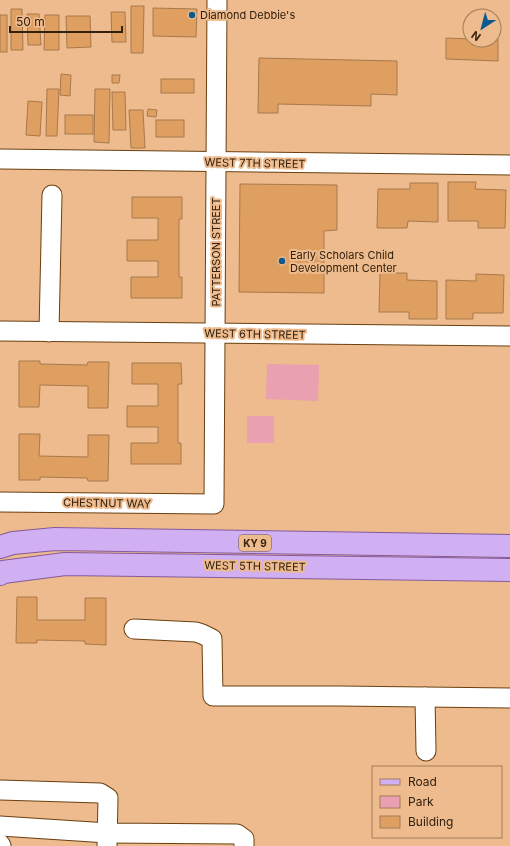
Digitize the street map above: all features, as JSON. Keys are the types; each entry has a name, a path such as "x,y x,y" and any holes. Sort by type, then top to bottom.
{"main road":[{"name":"WEST 5TH STREET","path":"0,547 13,544 55,540 510,546"},
{"name":"WEST 5TH STREET","path":"0,574 3,572 66,564 510,570"}],"street":[{"name":"PATTERSON STREET","path":"214,504 217,0"},
{"name":"WEST 7TH STREET","path":"0,160 510,166"},
{"path":"49,332 52,195"},
{"name":"WEST 6TH STREET","path":"0,331 510,336"},
{"name":"CHESTNUT WAY","path":"0,502 214,504"},
{"path":"134,629 196,632 212,639 213,696 510,698"},
{"path":"425,697 426,752"},
{"path":"0,790 100,792 108,798 107,839"},
{"path":"0,826 107,839 237,834 244,838 244,846"}],"green space":[{"path":"267,364 319,365 318,401 266,399"},
{"path":"247,416 274,416 274,443 247,443"}],"building":[{"path":"131,6 144,6 143,53 131,53"},
{"path":"153,8 197,9 196,37 153,36"},
{"path":"11,9 22,9 23,50 11,50"},
{"path":"111,12 125,12 126,42 112,42"},
{"path":"27,14 39,14 41,45 28,45"},
{"path":"0,15 7,15 7,52 0,52"},
{"path":"45,15 59,15 59,50 44,50"},
{"path":"66,16 90,16 91,47 67,48"},
{"path":"446,38 462,39 462,48 498,48 498,61 446,59"},
{"path":"259,58 397,61 397,95 371,94 371,106 278,104 278,113 258,113"},
{"path":"61,74 71,75 70,96 60,95"},
{"path":"112,75 120,75 119,83 112,83"},
{"path":"161,79 194,79 194,93 161,93"},
{"path":"47,89 59,89 57,136 46,136"},
{"path":"95,89 110,89 109,143 94,142"},
{"path":"112,92 125,92 126,130 113,130"},
{"path":"28,101 42,102 40,136 26,135"},
{"path":"148,109 157,110 156,117 147,116"},
{"path":"129,110 143,110 145,148 131,148"},
{"path":"65,115 93,115 93,134 65,134"},
{"path":"156,120 184,120 184,137 156,137"},
{"path":"448,182 476,182 475,189 506,190 505,228 478,228 478,221 448,221"},
{"path":"410,183 438,183 438,222 408,221 407,228 377,228 378,189 410,189"},
{"name":"Early Scholars Child Development Center","path":"240,184 337,185 337,230 324,231 324,293 239,292"},
{"path":"132,197 182,197 182,219 179,219 179,277 182,277 182,298 131,298 131,277 158,277 158,261 127,261 127,240 158,240 158,218 132,218"},
{"path":"380,273 407,273 407,280 437,281 437,319 409,319 409,312 379,312"},
{"path":"476,274 504,275 503,313 473,313 473,319 446,319 446,280 476,281"},
{"path":"19,361 40,361 40,364 87,365 88,362 109,362 108,408 88,408 88,386 40,385 39,407 19,407"},
{"path":"132,363 181,363 182,384 178,384 178,443 181,443 181,464 131,464 131,443 158,443 158,427 127,427 127,406 158,406 158,384 132,384"},
{"path":"19,434 40,434 39,456 88,457 88,435 109,435 108,481 88,481 87,478 40,477 40,480 19,480"},
{"path":"17,597 37,597 37,620 85,620 85,598 106,598 106,645 85,644 85,641 37,640 37,643 16,643"}],"place":[{"name":"Diamond Debbie's","path":"192,15"},
{"name":"Early Scholars Child Development Center","path":"282,261"}]}
